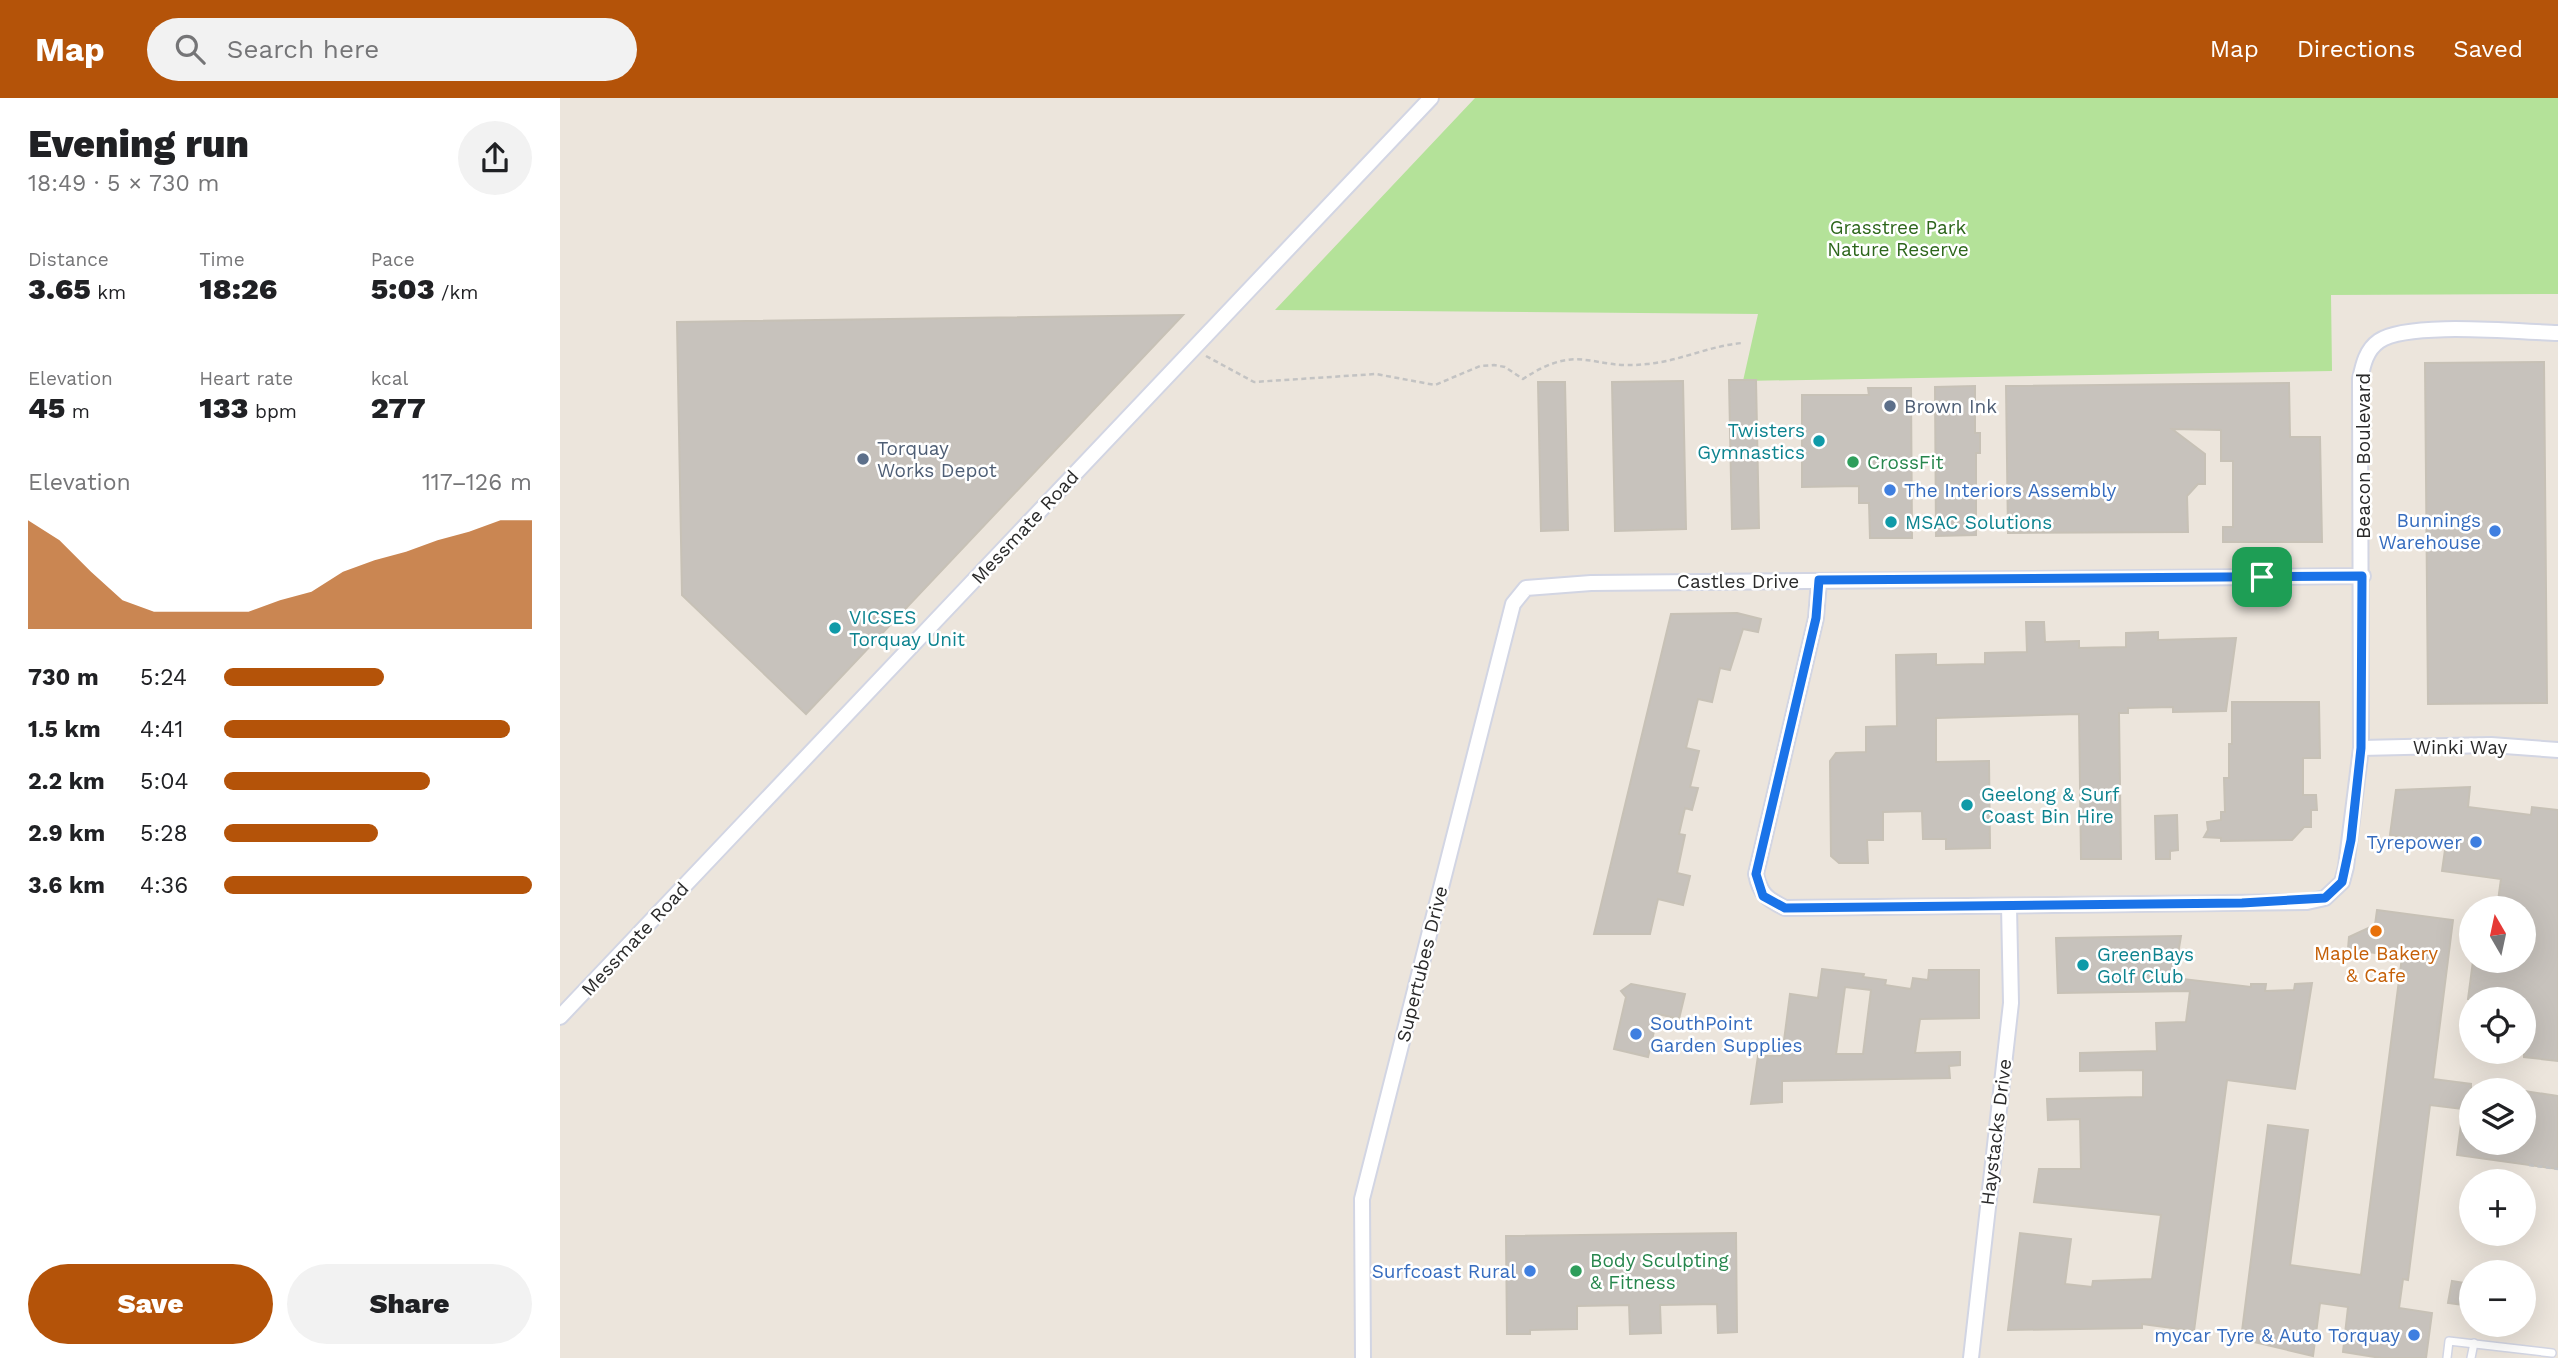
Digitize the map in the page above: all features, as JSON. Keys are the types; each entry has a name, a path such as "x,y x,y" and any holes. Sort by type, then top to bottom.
{"street":[{"name":"Messmate Road","path":"560,1017 1432,98"},
{"name":"Beacon Boulevard","path":"2009,906 2306,902 2325,898 2342,882 2351,840 2361,748 2360,379 2365,356 2379,341 2398,333 2444,330 2558,333"},
{"name":"Castles Drive","path":"1534,586 1819,580 2362,576"},
{"path":"1819,580 1816,618 1756,874 1763,896 1785,908 2009,906"},
{"name":"Supertubes Drive","path":"1363,1358 1362,1199 1513,604 1526,588 1534,586"},
{"name":"Winki Way","path":"2361,748 2491,745 2558,750"},
{"name":"Haystacks Drive","path":"1971,1358 2011,1003 2009,906"}],"lane":[{"path":"2447,1358 2449,1341 2553,1354"},
{"path":"2472,1358 2474,1343"},
{"path":"2496,1358 2497,1346"},
{"path":"2520,1358 2521,1349"}],"path":[{"path":"1196,347 1209,359 1254,382 1376,374 1435,385 1480,366 1505,367 1523,379 1559,359 1646,365 1719,345 1742,343"},
{"path":"2529,1165 2558,1169"}],"green space":[{"name":"Grasstree Park Nature Reserve","path":"1475,98 2558,98 2558,294 2331,295 2332,371 1743,381 1758,314 1275,310"}],"building":[{"name":"Torquay Works Depot","path":"1183,315 806,714 682,595 677,322"},
{"path":"2544,362 2547,703 2428,704 2425,363"},
{"path":"1729,380 1756,380 1759,528 1732,529"},
{"path":"1683,381 1686,529 1615,531 1612,382"},
{"path":"1538,382 1565,382 1568,530 1541,531"},
{"path":"2289,383 2290,437 2320,437 2322,542 2223,542 2223,527 2233,527 2233,461 2221,461 2221,430 2172,429 2205,454 2205,484 2198,484 2187,496 2188,532 2008,533 2006,386"},
{"path":"1975,386 1975,433 1980,433 1980,453 1976,453 1976,535 1936,536 1935,387"},
{"path":"1868,388 1911,388 1912,538 1870,538 1869,503 1859,503 1859,486 1802,487 1802,395 1869,395"},
{"path":"1737,613 1761,619 1758,632 1743,629 1730,670 1720,668 1712,702 1698,699 1686,748 1699,751 1690,787 1698,788 1692,810 1685,808 1679,834 1685,835 1677,873 1690,876 1683,905 1658,899 1650,934 1594,934 1671,614"},
{"path":"2026,622 2044,622 2045,642 2079,641 2079,648 2126,647 2126,633 2158,632 2158,640 2236,638 2226,711 2173,712 2173,707 2128,708 2128,713 2119,713 2121,859 2081,859 2079,714 1936,718 1936,762 1989,761 1990,848 1946,849 1946,839 1923,839 1922,811 1883,812 1883,840 1867,840 1868,863 1839,863 1831,856 1830,761 1836,753 1866,752 1866,727 1897,726 1896,655 1936,654 1936,665 1985,664 1985,653 2027,652"},
{"path":"2232,702 2319,702 2320,758 2303,758 2303,795 2316,795 2317,810 2311,810 2311,827 2304,827 2292,840 2221,841 2221,838 2204,837 2208,830 2207,822 2221,820 2221,812 2225,812 2224,778 2229,778"},
{"path":"2470,787 2468,807 2531,815 2532,807 2558,810 2558,1061 2536,1058 2536,987 2470,987 2471,973 2536,973 2536,896 2499,896 2501,879 2442,871 2446,843 2390,835 2396,790"},
{"path":"2177,815 2178,850 2170,851 2170,859 2156,859 2155,816"},
{"path":"2377,910 2453,920 2433,1079 2459,1082 2459,1109 2430,1105 2408,1280 2403,1279 2399,1308 2432,1313 2426,1358 2381,1358 2343,1352 2348,1307 2320,1303 2313,1356 2241,1339 2268,1125 2308,1130 2290,1265 2361,1275 2402,957 2348,949 2349,937 2375,925"},
{"path":"2181,936 2174,978 2251,987 2251,984 2266,984 2265,991 2294,990 2295,984 2312,983 2295,1089 2227,1080 2194,1331 2142,1324 2142,1328 2008,1330 2020,1233 2071,1239 2065,1284 2092,1287 2093,1281 2152,1279 2161,1215 2034,1202 2039,1169 2081,1169 2080,1119 2048,1120 2047,1099 2143,1097 2143,1070 2080,1071 2080,1053 2157,1051 2156,1023 2186,1022 2190,991 2058,993 2056,938"},
{"path":"1822,969 1864,974 1863,977 1886,980 1885,985 1911,989 1913,978 1928,980 1929,970 1979,970 1979,1018 1920,1019 1915,1053 1960,1052 1960,1065 1949,1066 1950,1078 1782,1081 1782,1102 1751,1104 1758,1056 1782,1056 1790,994 1818,998","holes":["1845,987 1871,990 1863,1054 1836,1054"]},
{"name":"SouthPoint Garden Supplies","path":"1631,984 1685,994 1679,1019 1658,1014 1648,1057 1614,1049 1626,997 1621,991"},
{"path":"2536,1093 2558,1096 2558,1169 2457,1155 2459,1140 2459,1155 2536,1155"},
{"path":"1736,1233 1737,1332 1718,1333 1717,1304 1660,1305 1661,1333 1630,1334 1629,1305 1577,1306 1577,1329 1530,1330 1530,1334 1507,1334 1506,1236"},
{"path":"2452,1281 2459,1282 2459,1304 2448,1303"}],"place":[{"name":"Brown Ink","path":"1890,406"},
{"name":"Twisters Gymnastics","path":"1819,441"},
{"name":"Torquay Works Depot","path":"863,459"},
{"name":"CrossFit","path":"1853,462"},
{"name":"The Interiors Assembly","path":"1890,490"},
{"name":"MSAC Solutions","path":"1891,522"},
{"name":"Bunnings Warehouse","path":"2495,531"},
{"name":"VICSES Torquay Unit","path":"835,628"},
{"name":"Geelong & Surf Coast Bin Hire","path":"1967,805"},
{"name":"Tyrepower","path":"2476,842"},
{"name":"Maple Bakery & Cafe","path":"2376,931"},
{"name":"GreenBays Golf Club","path":"2083,965"},
{"name":"SouthPoint Garden Supplies","path":"1636,1034"},
{"name":"Surfcoast Rural","path":"1530,1271"},
{"name":"Body Sculpting & Fitness","path":"1576,1271"},
{"name":"mycar Tyre & Auto Torquay","path":"2414,1335"}],"route":[{"path":"2362,576 2361,748 2351,840 2342,882 2325,898 2306,902 1785,908 1763,896 1756,874 1816,618 1819,580 2262,577 2362,576"}]}
